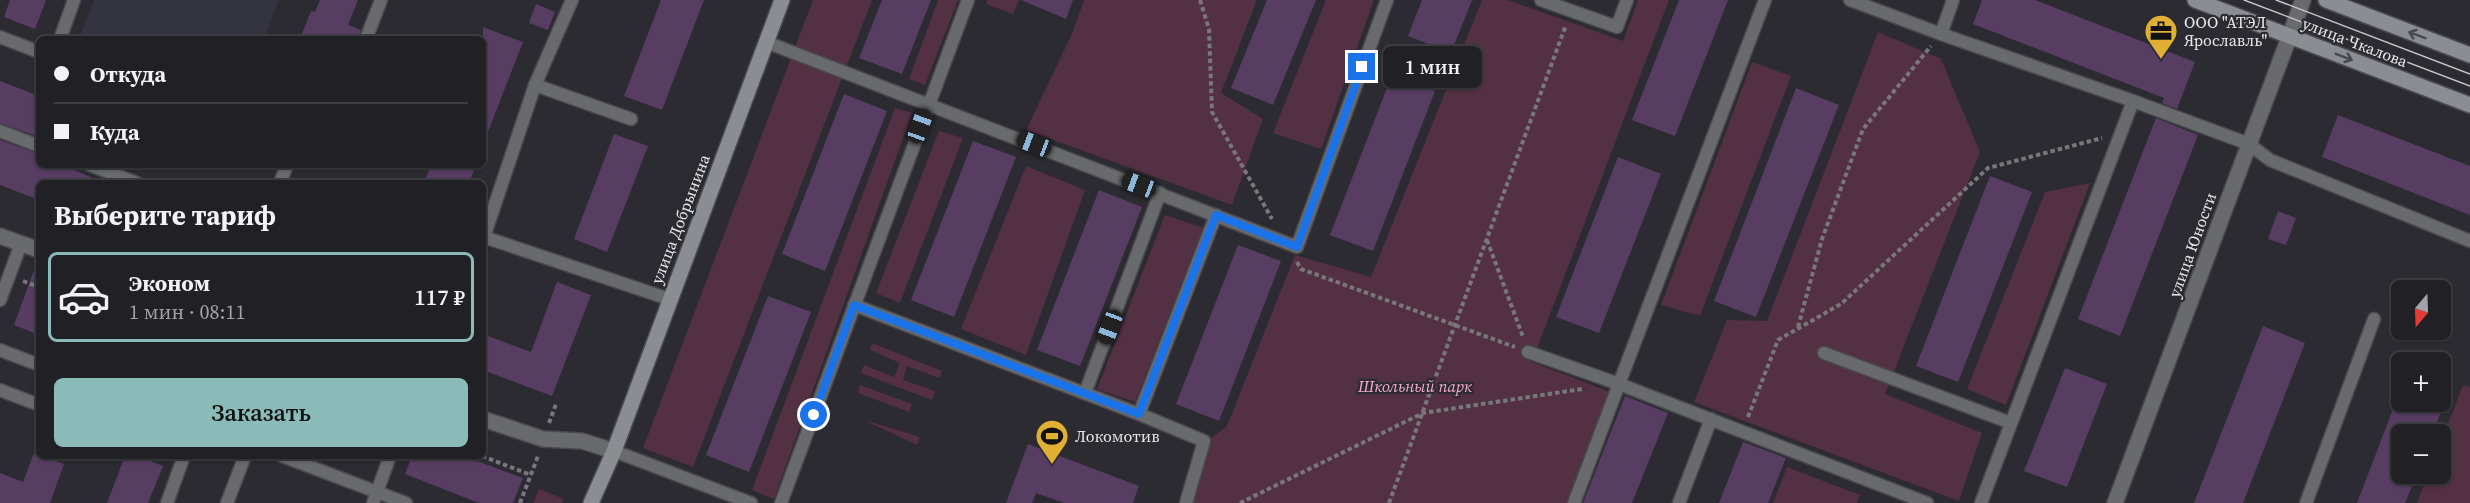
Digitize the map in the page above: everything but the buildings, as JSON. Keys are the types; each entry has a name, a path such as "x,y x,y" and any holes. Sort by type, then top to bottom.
{"main road":[{"name":"улица Добрынина","path":"591,503 614,451 782,0"},
{"name":"улица Чкалова","path":"2194,0 2470,105"},
{"name":"улица Чкалова","path":"2326,0 2469,53"},
{"name":"улица Добрынина","path":"600,503 614,451"}],"street":[{"name":"улица Юности","path":"2115,503 2303,0"},
{"path":"0,236 36,249"},
{"path":"486,420 543,439 582,441 614,451"}],"lane":[{"path":"61,36 74,0"},
{"path":"367,36 381,0"},
{"path":"486,233 535,85 549,48 572,0"},
{"path":"781,503 968,0"},
{"path":"766,42 1297,247 1387,0"},
{"path":"1541,0 1617,27 1627,0"},
{"path":"1574,503 1765,0"},
{"path":"1850,0 2249,144 2270,160 2470,241"},
{"path":"1941,34 1953,0"},
{"path":"0,37 36,51"},
{"path":"535,85 632,120"},
{"path":"1980,503 2133,101"},
{"path":"0,131 36,145"},
{"path":"98,168 118,175"},
{"path":"1085,393 1160,193"},
{"path":"1139,414 1216,215"},
{"path":"486,240 669,299"},
{"path":"0,300 21,244"},
{"path":"854,305 1204,441 1186,503"},
{"path":"2306,503 2374,319"},
{"path":"0,350 36,364"},
{"path":"1528,352 1619,384 1927,503"},
{"path":"1824,353 2011,423"},
{"path":"0,390 36,404"},
{"path":"1679,503 1711,420"},
{"path":"614,451 751,503"},
{"path":"166,503 183,459"},
{"path":"227,503 244,459"},
{"path":"289,459 375,497 406,503"},
{"path":"375,497 389,459"}],"path":[{"path":"1200,0 1209,30 1212,112 1301,269 1528,352"},
{"path":"1389,503 1571,11"},
{"path":"1798,328 1822,239 1863,129 1941,34"},
{"path":"1743,431 1778,340 1841,304 1988,168 2121,133"},
{"path":"1487,239 1528,352"},
{"path":"1240,503 1422,413 1585,389"},
{"path":"486,458 531,475 520,503"}],"shaded area":[{"path":"94,0 279,0 265,36 80,36"}],"green space":[{"path":"813,0 872,0 693,467 643,448"},
{"path":"938,0 958,0 925,85 909,79"},
{"path":"988,0 1019,0 1013,14 986,4"},
{"path":"1084,0 1257,0 1221,93 1263,119 1232,205 1026,130 1071,36"},
{"path":"1326,0 1374,0 1321,149 1273,133"},
{"name":"Школьный парк","path":"1482,0 1508,0 1623,41 1638,0 1669,0 1532,362 1610,392 1567,503 1190,503 1209,440 1227,426 1295,255 1371,277"},
{"path":"1878,32 1941,59 1980,152 1885,394 1982,433 1959,501 1694,402 1727,320 1767,321"},
{"path":"1752,62 1791,76 1700,316 1661,305"},
{"path":"895,108 912,113 774,499 752,490"},
{"path":"939,131 963,138 900,303 876,293"},
{"path":"1026,166 1085,190 1026,355 961,329"},
{"path":"2090,183 2006,405 1967,389 2045,192"},
{"path":"1165,215 1203,228 1135,402 1097,389"},
{"path":"872,343 942,371 939,378 907,366 903,380 935,391 932,400 861,373 864,365 894,377 900,363 870,350"},
{"path":"860,385 912,404 909,412 858,393"},
{"path":"2463,385 2470,387 2470,503 2417,503 2424,484 2451,484 2451,424 2448,424"},
{"path":"864,420 920,437 917,445"},
{"path":"1787,467 1860,495 1857,503 1773,503"},
{"path":"539,489 564,499 562,503 533,503"}],"tram line":[{"path":"2244,0 2470,86"},
{"path":"2276,0 2470,74"}],"place":[{"name":"ООО \"АТЭЛ Ярославль\"","path":"2161,60"},
{"name":"Локомотив","path":"1052,465"}],"route":[{"path":"814,415 854,305 1139,414 1216,215 1297,247 1362,67"}]}
